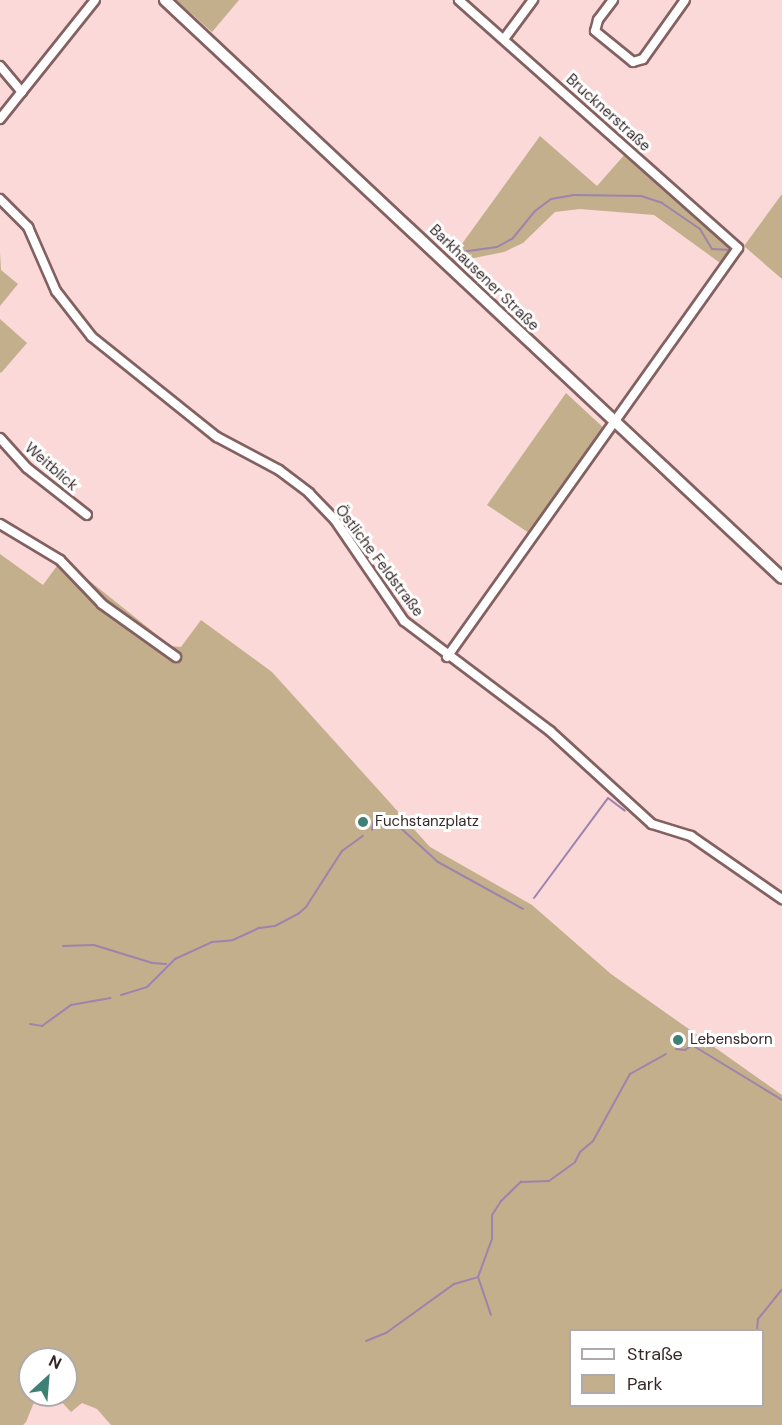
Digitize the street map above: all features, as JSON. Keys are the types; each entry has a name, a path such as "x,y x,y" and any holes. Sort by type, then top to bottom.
{"main road":[{"name":"Barkhausener Straße","path":"165,0 782,578"}],"street":[{"path":"0,118 95,0"},
{"name":"Brucknerstraße","path":"459,0 738,248 615,424"},
{"path":"504,39 533,0"},
{"path":"613,0 598,20 596,30 633,62 643,59 685,0"},
{"path":"0,66 22,92"},
{"name":"Östliche Feldstraße","path":"0,199 28,227 56,291 92,337 217,437 279,470 309,493 335,520 404,621 447,657 550,731 652,824 691,836 782,900"},
{"path":"447,657 615,424"},
{"name":"Weitblick","path":"0,438 27,468 87,515"},
{"path":"0,524 60,560 102,604 176,657"}],"green space":[{"path":"176,0 239,0 212,32"},
{"path":"540,136 597,186 626,153 732,247 733,251 723,265 654,215 580,209 555,212 523,243 504,252 454,262 451,259"},
{"path":"782,194 782,279 744,246"},
{"path":"0,252 1,270 18,284 0,306"},
{"path":"0,319 27,343 1,373 0,372"},
{"path":"566,393 606,430 532,535 487,505"},
{"path":"0,554 43,585 62,559 171,646 181,647 201,620 272,672 430,847 532,905 611,974 782,1095 782,1425 111,1425 97,1409 82,1403 78,1406 78,1347 18,1347 18,1407 32,1407 23,1425 0,1425"},
{"path":"66,1407 77,1407 71,1412"}],"waterway":[{"path":"454,258 461,252 497,247 513,238 535,211 551,199 573,195 641,196 662,203 700,229 712,249 731,250"},
{"path":"534,898 608,798 625,811"},
{"path":"372,830 375,815 394,822 438,862 523,909"},
{"path":"121,995 147,987 175,959 212,942 233,940 259,928 275,926 298,914 306,907 342,851 363,836"},
{"path":"63,946 94,945 152,963 166,964"},
{"path":"30,1024 42,1026 71,1005 110,998"},
{"path":"676,1049 685,1050 692,1045 782,1100"},
{"path":"366,1341 386,1333 454,1284 478,1277 492,1239 492,1215 501,1201 521,1182 549,1181 575,1162 580,1152 593,1141 630,1074 666,1054"},
{"path":"478,1277 491,1315"},
{"path":"757,1329 758,1319 782,1289"}],"place":[{"name":"Fuchstanzplatz","path":"363,822"},
{"name":"Lebensborn","path":"678,1040"}]}
